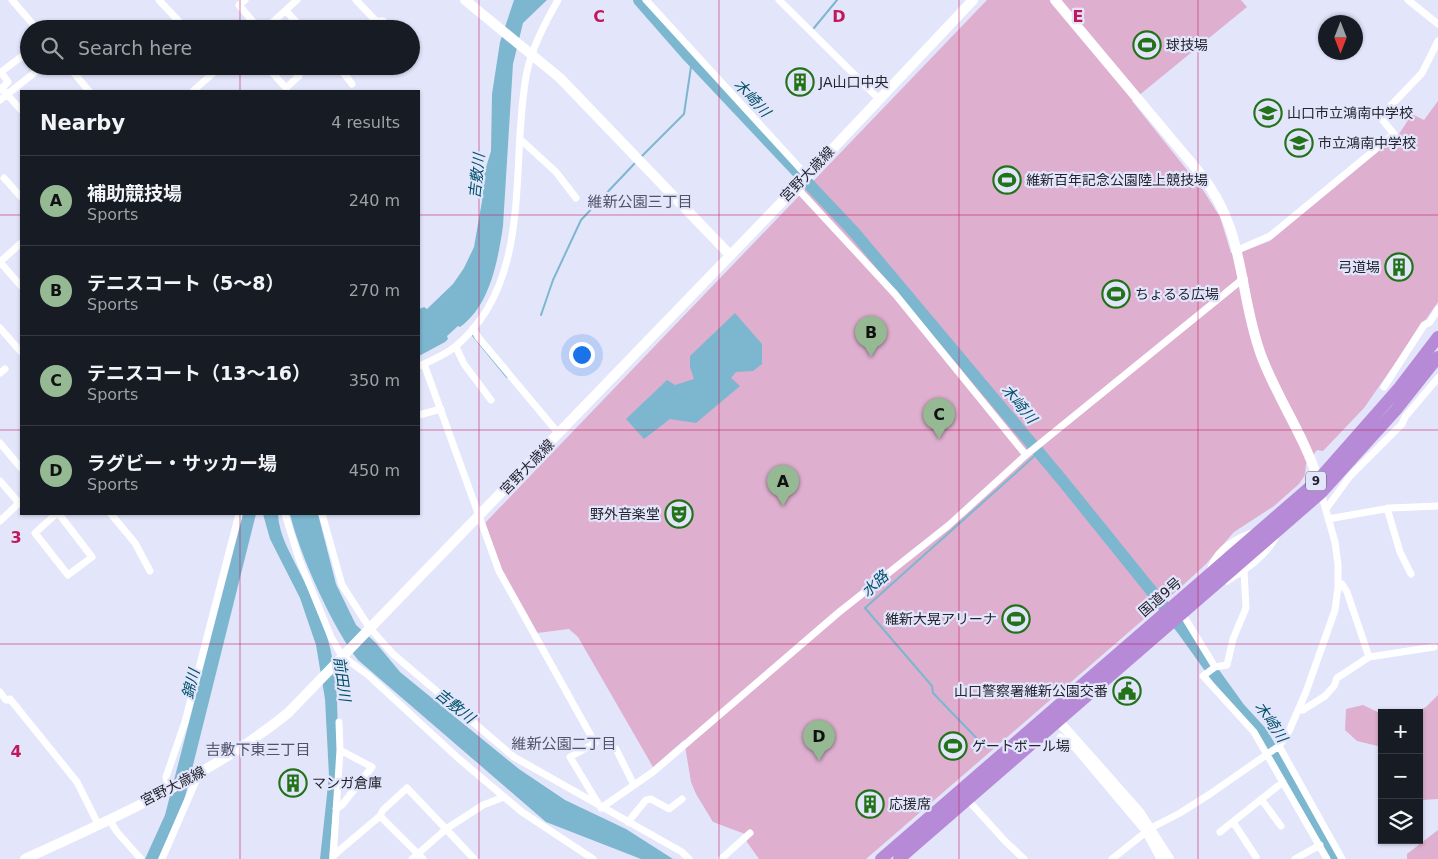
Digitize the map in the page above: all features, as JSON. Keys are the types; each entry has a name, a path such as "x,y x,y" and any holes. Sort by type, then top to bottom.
{"highway":[{"name":"国道9号","path":"1213,580 1258,533 1318,480 1399,388 1438,337"},
{"name":"国道9号","path":"881,859 964,794 1165,620 1279,529 1321,492 1396,410 1438,357"},
{"name":"国道9号","path":"899,859 964,794"}],"main road":[{"path":"465,0 531,54 584,103 730,255"},
{"name":"宮野大歳線","path":"25,859 196,776 267,730 288,713 367,629 478,518 807,176 878,98 973,0"},
{"path":"1055,0 1210,185 1227,217 1238,250 1260,352 1311,456 1318,480"},
{"path":"1055,717 1139,812 1148,830 1169,859"}],"street":[{"path":"12,0 30,20"},
{"path":"160,0 178,20"},
{"path":"245,0 239,5 252,20"},
{"path":"275,20 297,0"},
{"path":"356,0 375,20"},
{"path":"558,0 531,54 526,74 516,205 503,273 486,309 473,328 456,346 421,365 441,409 478,518 499,571 595,743 570,757 601,808"},
{"path":"646,0 807,176"},
{"path":"779,0 878,98"},
{"path":"1408,0 1438,24"},
{"path":"286,10 295,20"},
{"path":"1238,250 1270,236 1394,134 1380,117 1422,73 1438,41"},
{"path":"0,100 8,82 1,72 20,58"},
{"path":"3,91 29,75"},
{"path":"76,75 88,90"},
{"path":"194,90 211,75"},
{"path":"274,75 287,90 298,75"},
{"path":"345,75 352,84"},
{"path":"3,91 20,109"},
{"path":"520,139 556,172 576,198"},
{"path":"4,178 20,196"},
{"path":"796,187 895,294 1026,455"},
{"path":"20,244 1,260 20,285"},
{"path":"601,808 653,772 838,613 949,525 1026,455 1244,278"},
{"path":"1384,386 1424,325 1430,322 1438,309"},
{"path":"0,328 20,351"},
{"path":"473,328 490,352 559,434"},
{"path":"456,346 464,364 491,400"},
{"path":"1326,509 1350,476 1402,424 1405,417 1438,378"},
{"path":"420,415 441,409"},
{"path":"0,443 20,467"},
{"path":"0,480 20,502 0,522"},
{"path":"1112,859 1148,830 1180,813 1279,746 1289,731 1335,610 1338,565 1318,480"},
{"path":"1328,519 1387,508 1438,506"},
{"path":"1387,508 1400,552 1411,574"},
{"path":"57,515 35,533 68,575 92,557 59,515"},
{"path":"112,515 135,543 150,571"},
{"path":"170,788 166,777 185,722 239,515"},
{"path":"285,515 299,559 340,658 368,674 436,738 522,812 593,859"},
{"path":"322,515 342,585 367,629 392,654 514,757 601,808 682,852 689,859"},
{"path":"1213,580 1224,583 1244,570 1273,543 1279,529"},
{"path":"1244,570 1246,608 1233,639 1227,665 1215,668 1203,676 1254,732 1327,859"},
{"path":"1338,583 1342,584 1351,600 1369,657"},
{"path":"1178,611 1215,668"},
{"path":"1298,710 1303,710 1325,696 1334,686 1337,678 1369,657 1434,647"},
{"path":"0,692 6,700 10,700 77,782 98,824"},
{"path":"0,706 6,700"},
{"path":"333,857 340,750 339,722"},
{"path":"1060,737 1075,748 1148,830 1160,859"},
{"path":"1279,746 1342,859"},
{"path":"616,749 634,785"},
{"path":"336,810 372,766 340,750"},
{"path":"162,859 196,776"},
{"path":"1220,832 1283,782"},
{"path":"333,857 380,816 383,810 407,788 474,859"},
{"path":"964,794 1006,842 1024,859"},
{"path":"412,859 420,856 446,829 483,805 504,796"},
{"path":"628,822 646,800 651,799 669,809 682,799"},
{"path":"1260,799 1281,826"},
{"path":"380,816 420,856"},
{"path":"109,818 117,832 140,857"},
{"path":"1233,822 1256,857"},
{"path":"721,859 750,833"},
{"path":"1296,859 1320,845"}],"shaded area":[{"path":"987,0 1241,0 1247,7 1132,101 1203,190 1220,217 1231,253 1270,241 1399,134 1412,114 1424,120 1438,101 1438,302 1364,408 1323,451 1317,450 1306,464 1305,475 1299,484 1274,506 1234,532 1206,564 1181,587 866,859 759,859 747,842 745,834 713,822 691,782 684,740 653,767 578,637 569,629 537,633 505,578 485,523"},
{"path":"1438,695 1438,799 1423,800 1422,709"},
{"path":"1363,705 1378,712 1378,746 1357,741 1345,730 1346,709"},
{"path":"1438,830 1438,859 1407,859 1407,854 1420,844 1423,844 1423,842"}],"water":[{"path":"514,0 547,0 523,23 513,64 503,226 491,281 479,307 470,318 447,336 448,339 445,342 420,355 420,309 424,307 427,309 453,284 464,268 474,247 482,201 484,174 491,151 492,94 500,42"},
{"path":"735,313 762,344 762,364 753,371 736,372 731,378 740,386 696,423 670,419 644,439 626,419 667,380 675,385 694,379 690,367 690,356"},
{"path":"243,515 256,515 184,801 158,859 145,859 165,815"},
{"path":"263,515 278,515 286,545 323,623 333,665 338,719 336,777 329,859 320,859 329,776 325,699 316,645 300,598 270,539"},
{"path":"290,515 318,515 336,584 356,625 376,643 400,672 519,769 565,800 626,829 673,859 641,859 546,822 358,660 338,630 318,590 294,530"}],"waterway":[{"name":"木崎川","path":"639,0 689,57 854,232 1062,480 1183,630 1239,708 1261,732 1324,838 1334,859"},
{"path":"814,28 837,0"},
{"path":"641,157 684,114 692,60"},
{"path":"541,315 553,280 581,220 636,162"},
{"path":"471,333 507,377"},
{"name":"水路","path":"986,748 933,693 932,686 865,608 1039,452"}],"place":[{"name":"球技場","path":"1147,45"},
{"name":"JA山口中央","path":"800,82"},
{"name":"山口市立鴻南中学校","path":"1268,113"},
{"name":"市立鴻南中学校","path":"1299,143"},
{"name":"維新百年記念公園陸上競技場","path":"1007,180"},
{"name":"弓道場","path":"1399,267"},
{"name":"ちょるる広場","path":"1116,294"},
{"name":"テニスコート（5～8）","path":"871,357"},
{"name":"テニスコート（13～16）","path":"939,439"},
{"name":"補助競技場","path":"783,506"},
{"name":"野外音楽堂","path":"679,514"},
{"name":"維新大晃アリーナ","path":"1016,619"},
{"name":"山口警察署維新公園交番","path":"1127,691"},
{"name":"ゲートボール場","path":"953,746"},
{"name":"ラグビー・サッカー場","path":"819,761"},
{"name":"マンガ倉庫","path":"293,783"},
{"name":"応援席","path":"870,804"}],"district":[{"name":"維新公園三丁目","path":"640,202"},
{"name":"維新公園二丁目","path":"564,744"},
{"name":"吉敷下東三丁目","path":"258,750"}],"water label":[{"name":"吉敷川","path":"477,176"},
{"name":"前田川","path":"342,679"},
{"name":"錦川","path":"191,684"},
{"name":"吉敷川","path":"455,706"}]}
